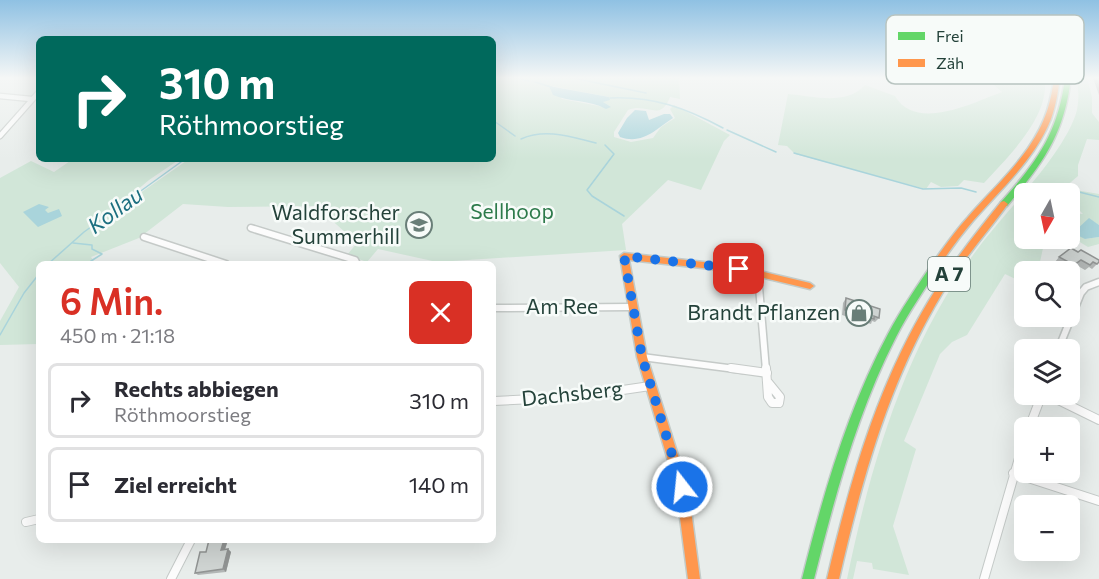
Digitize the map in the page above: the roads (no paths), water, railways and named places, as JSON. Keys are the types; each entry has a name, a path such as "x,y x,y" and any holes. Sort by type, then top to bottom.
{"main road":[{"name":"A 7","path":"808,579 825,511 852,428 897,326 946,249 1030,149 1047,122 1053,105"},
{"name":"A 7","path":"833,579 850,509 872,435 904,354 954,267 1044,154 1063,120 1067,105"},
{"path":"694,579 682,487 642,357 631,307 624,256 739,269 810,286"}],"street":[{"path":"0,136 26,105"},
{"path":"251,228 353,261"},
{"path":"144,237 217,261"},
{"path":"642,357 767,377 758,275"},
{"path":"1062,339 1081,293 1096,283"},
{"name":"Am Ree","path":"496,308 631,307"},
{"name":"Dachsberg","path":"496,401 575,397 650,386"},
{"path":"1067,405 1099,420"},
{"path":"984,579 1014,468"},
{"path":"1012,473 1099,501"},
{"path":"26,522 36,520"},
{"path":"171,579 189,543"}],"water":[{"path":"596,105 611,107 606,109"},
{"path":"635,110 646,111 649,120 664,114 670,114 673,118 649,135 636,139 620,137 618,133"},
{"path":"39,204 49,207 45,210 48,213 59,209 62,216 38,227 23,212"},
{"path":"1089,218 1099,225 1099,237 1085,239 1080,236 1080,226"}],"waterway":[{"path":"669,105 723,128"},
{"path":"496,122 515,136"},
{"path":"727,130 776,152"},
{"path":"521,139 549,134 596,143"},
{"path":"605,145 614,154 587,190 592,196 624,216"},
{"path":"794,153 923,189 961,188 976,192"},
{"name":"Kollau","path":"51,261 84,232 181,162"},
{"path":"1080,192 1099,197"},
{"path":"73,243 92,245 92,249 102,254 91,261"},
{"name":"Kollau","path":"0,335 24,293 36,278"}],"place":[{"name":"Waldforscher Summerhill","path":"419,225"},
{"name":"Brandt Pflanzen","path":"859,313"}],"park label":[{"name":"Sellhoop","path":"512,212"}]}
